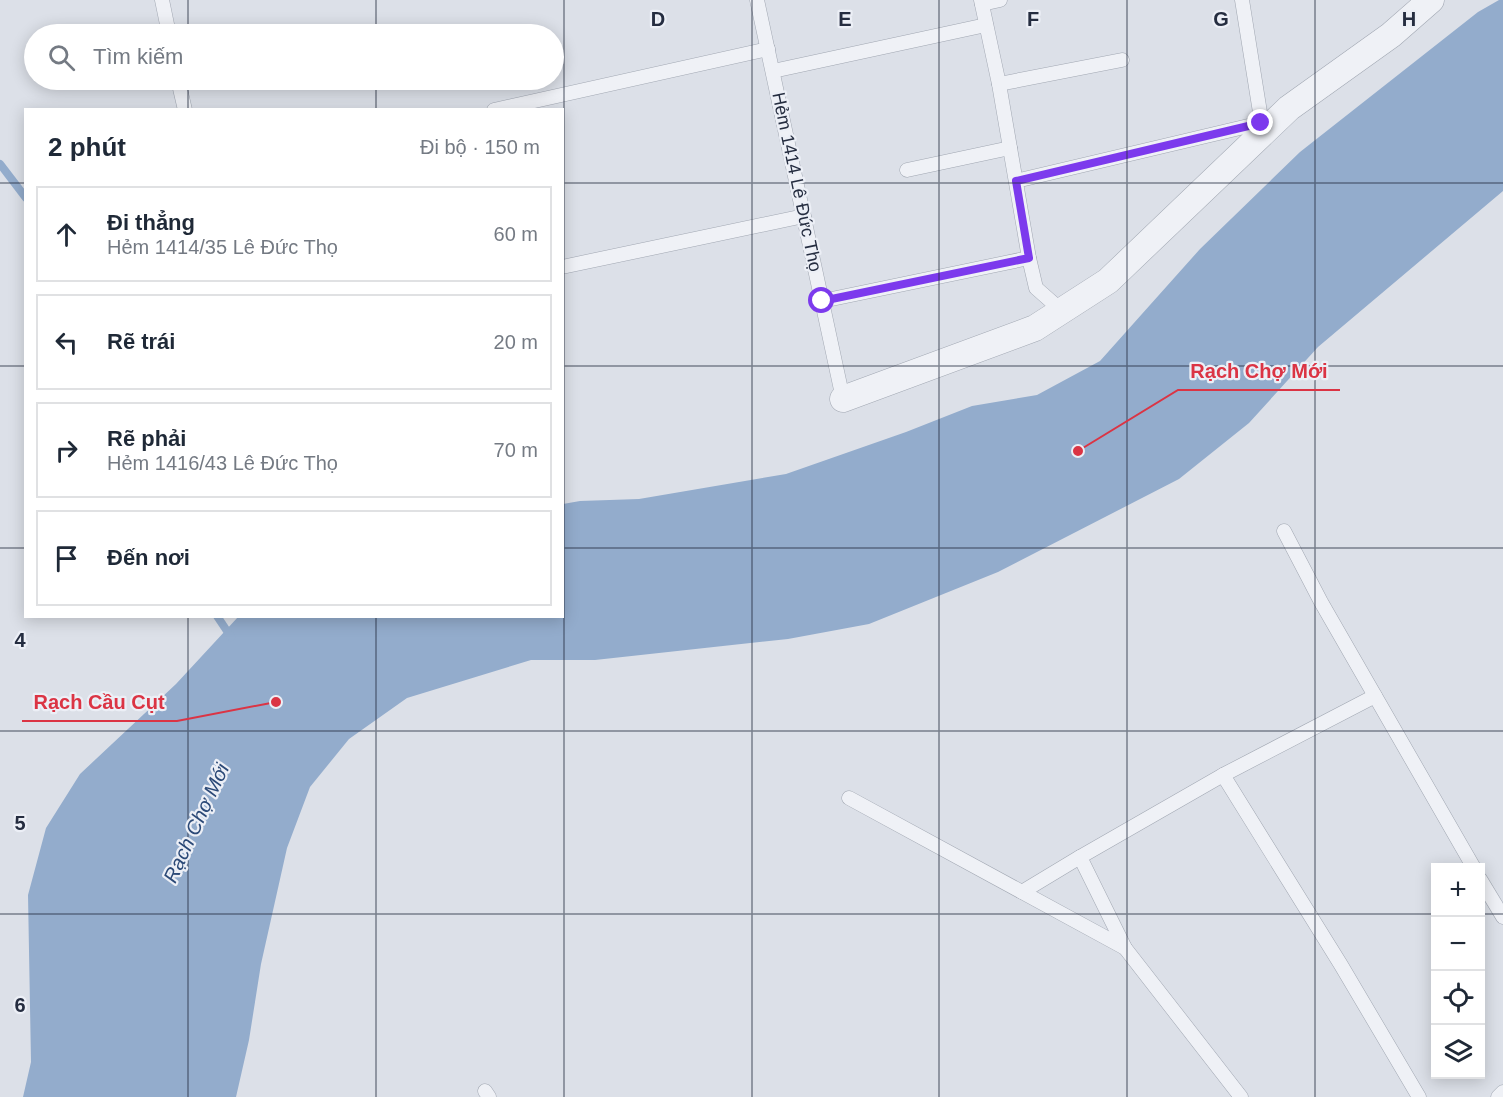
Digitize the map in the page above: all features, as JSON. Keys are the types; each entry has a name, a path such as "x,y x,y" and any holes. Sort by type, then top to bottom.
{"street":[{"path":"843,399 1035,328 1108,281 1262,128 1390,35 1431,0"}],"lane":[{"path":"162,0 167,24"},
{"name":"Hẻm 1414 Lê Đức Thọ","path":"758,0 843,399"},
{"path":"1000,0 982,2 999,84 1029,258 1036,288 1062,311"},
{"path":"1016,181 1262,128 1242,0"},
{"path":"773,71 986,25"},
{"path":"503,108 768,50"},
{"path":"999,84 1122,60"},
{"path":"180,90 185,108"},
{"path":"907,170 1010,148"},
{"path":"564,267 804,216"},
{"path":"822,301 1029,258"},
{"path":"1284,531 1321,602 1472,863"},
{"path":"1022,892 1223,775 1375,696"},
{"path":"1223,775 1341,965 1419,1097"},
{"path":"849,798 1125,948"},
{"path":"1080,857 1125,948 1240,1097"},
{"path":"1485,887 1503,917"},
{"path":"1498,1097 1503,1092"}],"water":[{"path":"1503,0 1503,191 1318,347 1249,423 1179,479 998,572 869,624 788,639 595,660 531,660 407,698 349,739 310,787 287,848 261,964 249,1040 236,1097 23,1097 31,1062 28,895 46,828 80,774 176,684 237,618 564,618 564,504 639,499 786,474 972,406 1037,395 1100,361 1200,249 1300,152 1478,12"}],"waterway":[{"path":"0,164 24,195"},
{"path":"218,618 231,637"}],"place":[{"name":"Rạch Chợ Mới","path":"1078,451"},
{"name":"Rạch Cầu Cụt","path":"276,702"}],"route":[{"path":"822,301 1029,258 1016,181 1261,123"}]}
